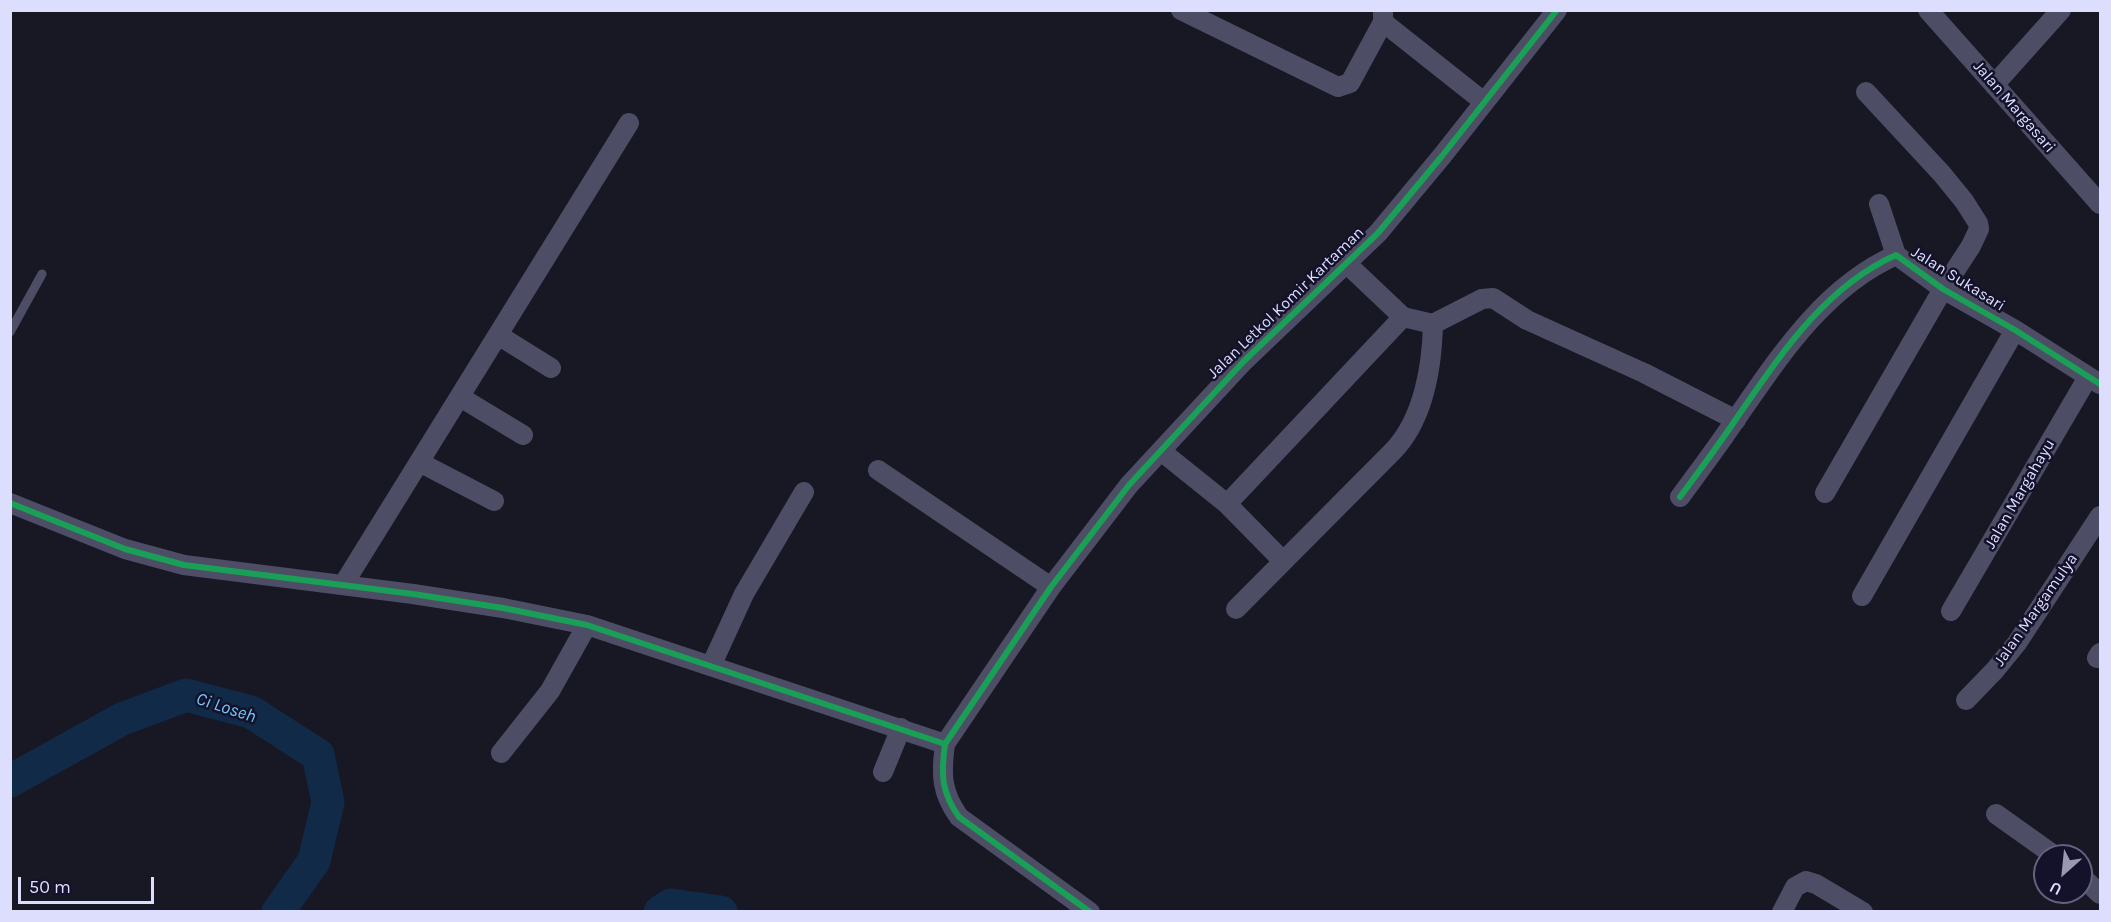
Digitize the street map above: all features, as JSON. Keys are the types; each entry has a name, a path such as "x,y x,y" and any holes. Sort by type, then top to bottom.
{"street":[{"path":"1181,10 1338,87 1345,86 1354,77 1383,16 1484,102"},
{"name":"Jalan Letkol Komir Kartaman","path":"1090,912 959,817 950,804 943,780 945,744 1051,587 1129,485 1243,362 1378,233 1557,10"},
{"name":"Jalan Margasari","path":"1928,10 2100,204"},
{"path":"1994,85 2061,10"},
{"path":"1825,493 1943,289 1978,234 1978,223 1964,201 1866,92"},
{"path":"343,585 629,123"},
{"path":"1880,204 1896,255"},
{"name":"Jalan Sukasari","path":"1680,498 1773,364 1796,336 1819,311 1865,272 1896,255 1943,289 2015,330 2094,380"},
{"path":"1347,264 1403,317 1434,324 1482,299 1493,298 1527,320 1644,373 1736,420"},
{"path":"1227,504 1403,317"},
{"path":"1236,609 1282,560 1394,450 1405,436 1417,410 1425,381 1434,324"},
{"path":"1862,596 2015,330"},
{"path":"498,335 551,368"},
{"name":"Jalan Margahayu","path":"1951,611 2094,380"},
{"path":"460,397 524,435"},
{"path":"1161,450 1227,504 1282,560"},
{"path":"419,462 494,501"},
{"path":"878,470 1051,587"},
{"path":"711,666 744,594 804,492"},
{"path":"10,502 126,549 184,565 503,608 587,626 945,744"},
{"name":"Jalan Margamulya","path":"1966,700 2017,643 2100,516"},
{"path":"501,753 550,691 587,626"},
{"path":"883,772 900,728"},
{"path":"1996,814 2038,844"},
{"path":"1782,912 1795,887 1806,881 1816,884 1863,912"}],"lane":[{"path":"10,332 42,273"}],"waterway":[{"name":"Ci Loseh","path":"10,781 122,719 186,695 251,712 318,755 328,802 314,861 278,912"},
{"name":"Ci Loseh","path":"660,912 671,905 721,912"}],"cycle path":[{"path":"1090,912 959,817 949,799 944,782 945,744 1051,587 1129,485 1243,362 1378,233 1557,10"},
{"path":"1680,497 1769,372 1805,326 1847,285 1896,255 1943,289 2015,330 2100,384"},
{"path":"10,503 125,549 184,565 413,594 503,608 587,625 945,744"}]}
